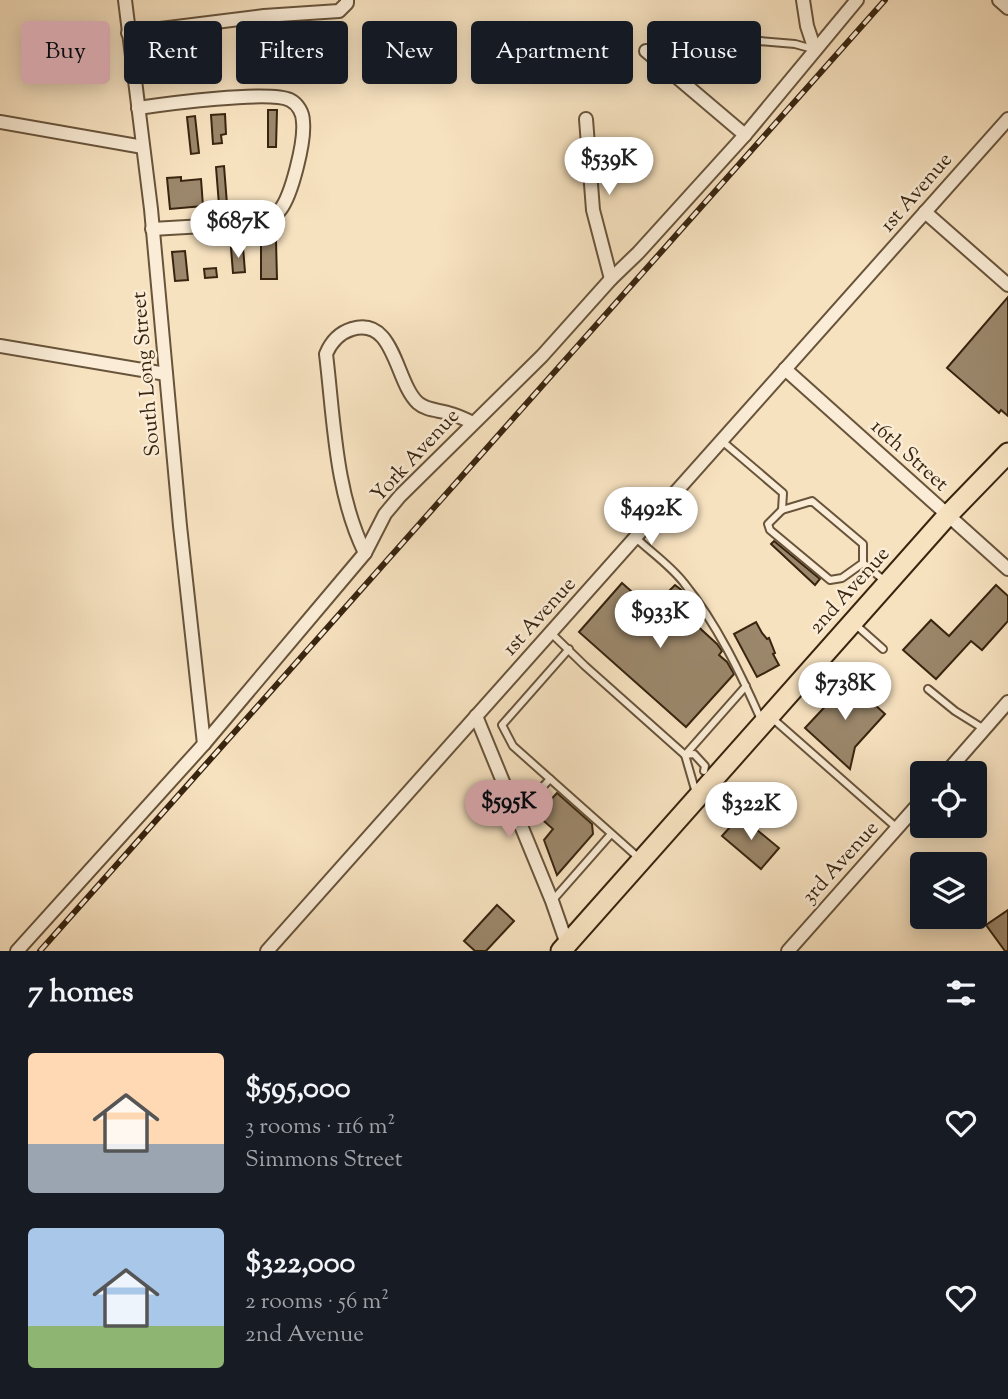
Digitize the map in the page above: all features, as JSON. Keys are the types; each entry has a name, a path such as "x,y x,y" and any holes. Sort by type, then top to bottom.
{"main road":[{"name":"2nd Avenue","path":"566,949 697,796 709,775 766,720 947,516 1008,453"}],"street":[{"name":"South Long Street","path":"125,0 127,21"},
{"path":"803,0 807,26 815,50"},
{"name":"York Avenue","path":"17,951 204,744 365,553 386,514 400,496 542,356 638,253 745,135 857,0"},
{"path":"999,0 1008,8"},
{"path":"222,21 343,6"},
{"path":"646,51 745,135"},
{"name":"South Long Street","path":"135,84 204,744"},
{"path":"138,107 243,97 279,97 291,100 300,108 303,120 295,169 285,203 278,213 257,223 152,229"},
{"path":"586,119 593,210 611,279"},
{"name":"1st Avenue","path":"267,951 1008,119"},
{"path":"0,122 143,147"},
{"path":"925,212 1008,285"},
{"path":"365,553 346,503 339,463 326,354 330,345 347,330 358,327 380,333 387,343 408,393 420,405 473,423"},
{"path":"0,346 166,374"},
{"name":"16th Street","path":"785,369 1008,569"},
{"path":"956,761 1008,702"},
{"path":"476,716 552,901 566,949"},
{"name":"3rd Avenue","path":"788,951 910,813"}],"lane":[{"path":"761,41 795,44 815,50"},
{"path":"722,441 783,493 782,510"},
{"path":"812,501 863,544 863,563 842,578 830,580 770,530 768,524 782,510 812,501"},
{"path":"636,538 683,580 766,720 897,828"},
{"path":"863,563 887,583"},
{"path":"853,622 883,649"},
{"path":"551,633 685,755 697,796"},
{"path":"569,649 502,725 513,747 641,860"},
{"path":"685,755 746,686"},
{"path":"928,689 955,711 984,729"},
{"path":"685,755 694,754 703,762 709,775"},
{"path":"688,763 696,770 709,775"},
{"path":"517,814 550,779"},
{"path":"552,901 611,834"}],"building":[{"path":"268,110 277,110 276,147 268,147"},
{"path":"225,114 226,134 221,135 222,143 213,144 211,115"},
{"path":"195,116 199,153 191,154 187,117"},
{"path":"224,166 227,204 219,205 216,167"},
{"path":"181,177 181,181 201,179 203,206 170,209 167,178"},
{"path":"261,241 276,241 277,279 261,279"},
{"path":"243,247 245,272 233,273 231,248"},
{"path":"185,251 188,280 175,281 172,252"},
{"path":"216,268 217,277 205,278 204,269"},
{"path":"1008,297 1008,416 1001,410 999,413 947,368"},
{"path":"774,541 820,579 815,585 771,544"},
{"path":"622,583 648,606 660,593 664,596 675,585 684,592 689,599 679,609 717,644 722,651 719,655 734,674 686,727 579,632"},
{"path":"996,585 1008,596 1008,621 982,650 971,641 936,679 903,650 931,620 949,636"},
{"path":"756,622 762,633 769,638 779,665 757,677 734,634"},
{"path":"849,681 885,714 855,747 850,769 805,728"},
{"path":"557,793 592,824 593,834 557,875 544,840 553,829 537,815"},
{"path":"740,816 779,848 761,869 722,836"},
{"path":"497,905 514,921 486,951 475,951 464,941"},
{"path":"1008,910 1008,951 1005,951 987,924"}],"railway":[{"path":"40,951 885,0"}]}
